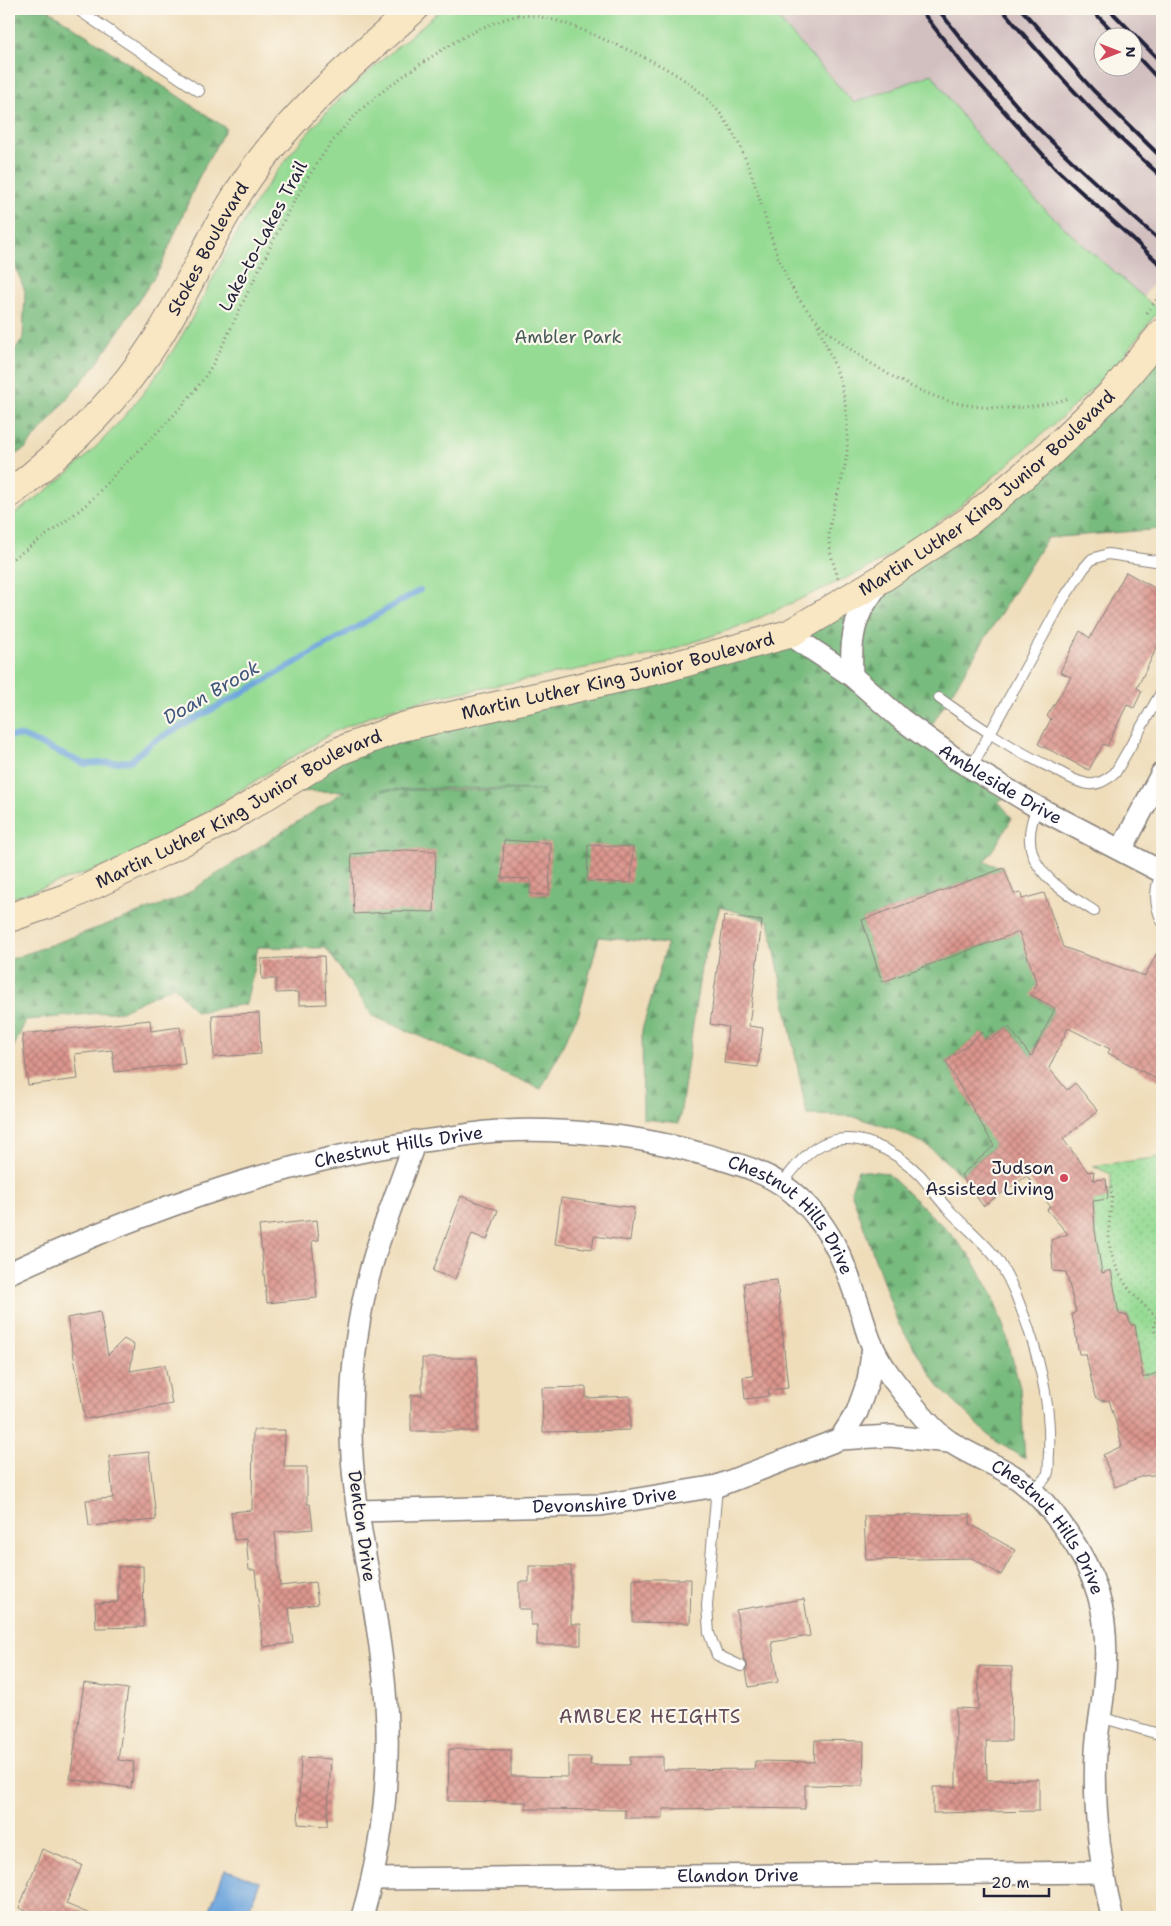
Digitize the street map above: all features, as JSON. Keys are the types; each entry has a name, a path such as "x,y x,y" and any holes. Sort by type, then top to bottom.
{"main road":[{"name":"Stokes Boulevard","path":"9,494 29,479 86,427 136,370 184,293 224,214 249,176 276,141 318,95 414,9"},
{"name":"Martin Luther King Junior Boulevard","path":"9,918 66,898 142,862 228,819 339,751 402,727 665,668 789,634 881,579 969,521 1048,455 1113,392 1162,333"}],"street":[{"path":"852,676 854,630 861,611 881,579"},
{"name":"Ambleside Drive","path":"789,634 852,676 901,719 953,758 1037,807 1162,872"},
{"path":"1121,850 1162,772"},
{"name":"Chestnut Hills Drive","path":"9,1273 51,1254 211,1190 337,1156 415,1141 502,1130 586,1134 640,1140 680,1148 736,1164 769,1176 799,1197 826,1227 844,1264 873,1347 888,1371 913,1404 948,1442 1019,1480 1065,1528 1084,1560 1099,1597 1104,1625 1104,1685 1096,1749 1095,1779 1099,1841 1112,1917"},
{"name":"Denton Drive","path":"362,1917 373,1879 386,1780 387,1738 383,1663 359,1511 351,1423 354,1362 362,1311 375,1254 415,1141"},
{"path":"840,1439 857,1412 868,1380 873,1347"},
{"name":"Devonshire Drive","path":"359,1511 601,1505 717,1486 840,1439 890,1436 948,1442"},
{"name":"Elandon Drive","path":"373,1879 1103,1872"}],"lane":[{"path":"77,9 200,91"},
{"path":"971,768 1062,601 1092,559 1108,554 1162,562"},
{"path":"939,698 990,734 1036,761 1084,784 1102,782 1115,773 1125,759 1162,691"},
{"path":"1037,807 1031,824 1030,842 1035,860 1056,886 1094,911"},
{"path":"1162,872 1155,892 1162,921"},
{"path":"781,1184 797,1165 821,1145 834,1141 849,1140 872,1144 892,1154 919,1175 948,1209 998,1261 1021,1307 1037,1355 1048,1405 1048,1475 1032,1492"},
{"path":"717,1486 707,1606 709,1633 717,1654 741,1666"},
{"path":"1100,1717 1162,1735"}],"path":[{"path":"516,9 518,15"},
{"name":"Lake-to-Lakes Trail","path":"9,561 85,506 119,469 155,435 206,375 306,179 338,134 365,105 408,72 448,46 490,24 518,15 557,20 640,54 677,76 702,94 721,114 738,142 752,174 775,249 799,300 818,324 856,353 897,380 931,396 966,405 1007,408 1043,405 1068,399"},
{"path":"818,324 840,379 847,429 844,476 832,520 829,540 838,580"},
{"path":"1106,1187 1111,1186 1112,1195 1109,1222 1111,1252 1126,1284 1157,1318"},
{"path":"1162,1314 1154,1323 1155,1331 1162,1337"}],"shaded area":[{"path":"769,9 1157,9 1162,15 1162,272 1143,297 1077,241 1021,185 975,133 932,75 854,103"}],"green space":[{"path":"9,9 47,9 226,128 199,177 160,268 98,362 26,448 9,459 9,358 23,338 25,291 9,250"},
{"name":"Ambler Park","path":"442,9 769,9 854,103 932,74 995,158 1039,204 1159,310 1115,367 1063,416 959,507 918,537 872,566 746,624 662,653 437,697 388,709 333,732 137,855 9,899 9,517 36,499 87,456 132,407 153,381 171,353 248,214 300,142 345,94"},
{"path":"1162,333 1162,529 1047,538 925,736 1015,794 998,801 1012,818 984,862 1004,868 862,920 882,981 1019,932 1039,978 1033,996 1054,1009 1031,1057 1009,1027 989,1040 982,1032 946,1062 961,1087 1006,1135 961,1175 928,1146 894,1129 851,1116 807,1115 769,921 720,907 701,968 679,1123 643,1119 642,1030 667,944 599,937 579,1013 541,1089 373,1016 326,948 258,947 246,1004 196,1012 174,986 121,1011 26,1020 9,1057 9,960 180,898 345,791 272,792 339,751 789,634 969,521","holes":["452,788 543,790 381,790"]},
{"path":"1162,1157 1162,1371 1138,1379 1138,1338 1135,1325 1131,1325 1128,1316 1119,1314 1111,1271 1102,1273 1095,1230 1093,1201 1108,1198 1111,1174 1093,1166"},
{"path":"858,1170 887,1173 950,1233 973,1260 992,1294 1006,1334 1020,1388 1025,1459 994,1440 940,1388 898,1323 851,1191"}],"water":[{"path":"225,1869 260,1882 246,1917 207,1917"}],"building":[{"path":"1126,572 1162,592 1162,637 1137,688 1142,691 1134,708 1127,705 1107,746 1103,744 1089,770 1038,744 1051,719 1047,716 1071,677 1060,672 1080,631 1090,638"},
{"path":"504,840 551,843 549,895 530,894 531,879 502,878"},
{"path":"588,845 633,847 631,883 587,881"},
{"path":"404,850 436,851 434,912 392,911 354,914 351,854"},
{"name":"Judson Assisted Living","path":"1004,868 1014,894 1021,893 1022,899 1044,893 1063,947 1145,976 1162,943 1162,1082 1108,1053 1110,1049 1068,1028 1049,1068 1067,1090 1075,1083 1098,1111 1063,1139 1088,1172 1094,1171 1093,1180 1106,1179 1108,1199 1093,1201 1095,1230 1102,1273 1111,1270 1119,1314 1128,1316 1131,1325 1135,1325 1143,1378 1162,1371 1162,1474 1143,1476 1115,1487 1103,1455 1122,1446 1117,1426 1109,1400 1101,1401 1095,1397 1086,1354 1079,1354 1072,1314 1076,1312 1066,1272 1053,1271 1051,1240 1068,1234 1047,1210 1050,1206 1027,1176 983,1206 961,1175 994,1146 946,1062 982,1032 989,1040 1009,1027 1031,1057 1055,1008 1031,995 1037,984 1019,932 882,982 862,920"},
{"path":"724,916 762,921 749,1026 763,1028 758,1067 724,1063 728,1027 710,1024"},
{"path":"324,956 326,1004 299,1005 299,992 276,993 276,979 262,979 261,959"},
{"path":"259,1013 261,1054 214,1057 212,1015"},
{"path":"150,1020 151,1031 180,1027 185,1064 115,1072 112,1050 75,1054 78,1079 28,1085 22,1034"},
{"path":"461,1196 498,1210 487,1240 472,1234 455,1279 433,1271"},
{"path":"561,1198 634,1208 630,1241 594,1236 592,1249 555,1244"},
{"path":"317,1220 319,1240 312,1241 317,1298 267,1303 259,1226"},
{"path":"777,1280 788,1388 768,1390 769,1396 745,1399 743,1377 753,1376 744,1283"},
{"path":"100,1312 108,1355 124,1339 134,1345 130,1371 165,1365 172,1404 85,1419 67,1318"},
{"path":"422,1358 477,1358 477,1431 411,1431 411,1395 422,1395"},
{"path":"586,1387 586,1398 630,1396 630,1430 543,1432 542,1388"},
{"path":"253,1430 285,1430 284,1467 307,1467 307,1504 310,1504 313,1529 275,1532 280,1586 315,1582 318,1604 289,1608 293,1643 263,1647 255,1570 249,1570 246,1539 234,1540 231,1512 252,1510"},
{"path":"149,1452 156,1520 89,1526 86,1500 113,1498 109,1456"},
{"path":"970,1514 970,1524 1015,1550 1001,1575 972,1558 866,1560 864,1516"},
{"path":"143,1566 144,1627 96,1628 95,1603 118,1602 118,1567"},
{"path":"529,1566 571,1566 571,1624 581,1624 581,1645 537,1645 537,1625 531,1625 531,1609 519,1609 519,1582 529,1582"},
{"path":"633,1579 691,1579 690,1623 633,1622"},
{"path":"804,1599 810,1636 772,1642 778,1682 749,1687 746,1671 748,1665 744,1660 736,1610"},
{"path":"979,1666 1012,1667 1011,1741 986,1741 987,1780 1039,1779 1039,1811 933,1813 933,1787 956,1787 956,1708 978,1709"},
{"path":"84,1683 128,1689 118,1760 134,1762 131,1788 70,1779"},
{"path":"815,1740 864,1741 863,1786 805,1785 805,1809 663,1809 663,1818 625,1818 625,1810 526,1809 526,1802 448,1801 449,1749 511,1750 511,1776 568,1777 568,1757 591,1757 590,1765 630,1765 630,1757 663,1757 663,1770 754,1769 755,1761 814,1762"},
{"path":"301,1757 331,1759 327,1826 298,1824"},
{"path":"42,1849 82,1865 66,1904 97,1917 40,1917 19,1908"}],"waterway":[{"name":"Doan Brook","path":"9,736 22,736 85,764 130,761 154,741 264,681 420,590"}],"railway":[{"path":"920,9 968,71 1055,168 1162,266"},
{"path":"938,9 982,66 1030,120 1062,152 1162,242"},
{"path":"1002,9 1079,96 1119,138 1162,177"},
{"path":"1021,9 1093,90 1162,158"},
{"path":"1091,9 1109,28"},
{"path":"1109,9 1162,63"},
{"path":"1144,64 1162,83"}],"place":[{"name":"Judson Assisted Living","path":"1064,1178"}],"district":[{"name":"AMBLER HEIGHTS","path":"650,1716"}]}
